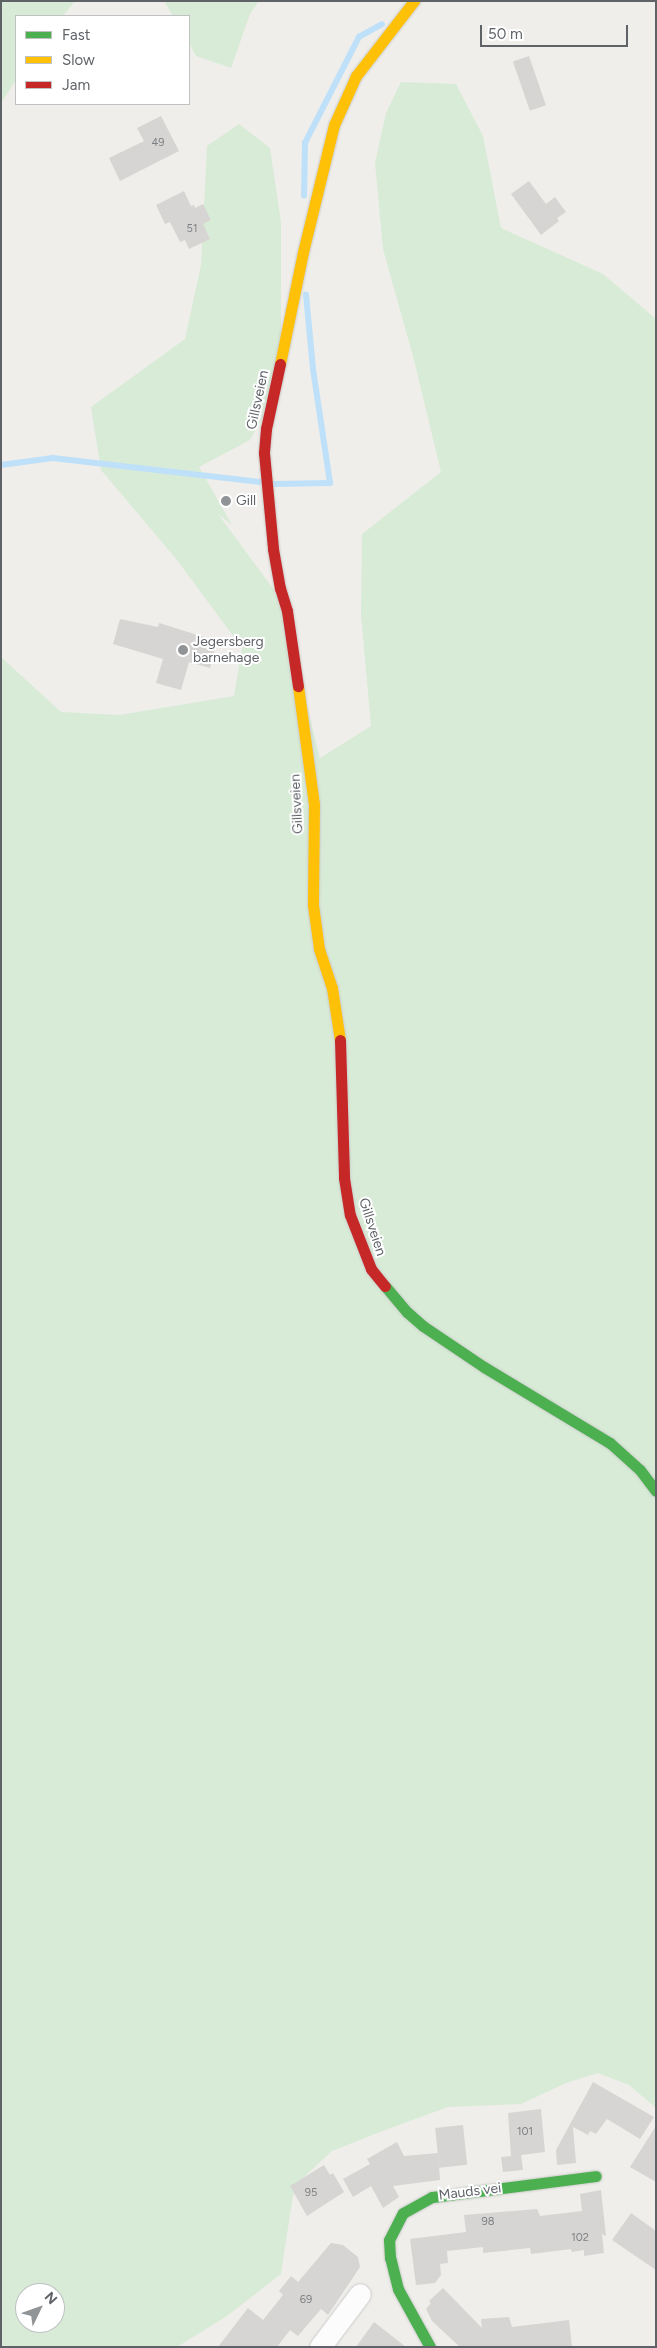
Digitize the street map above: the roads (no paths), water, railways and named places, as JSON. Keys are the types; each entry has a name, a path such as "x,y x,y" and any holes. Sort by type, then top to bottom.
{"street":[{"name":"Gillsveien","path":"414,1 356,76 334,125 303,252 266,429 264,452 273,549 280,588 287,611 310,762 314,805 313,905 319,949 332,988 341,1048 344,1170 348,1206 364,1255 371,1269 422,1326 484,1367 610,1443 640,1470 656,1490"},
{"name":"Mauds vei","path":"430,2347 416,2325 398,2289 390,2258 390,2240 402,2213 432,2197 596,2176"},
{"path":"320,2347 360,2294"}],"waterway":[{"path":"304,196 305,143 359,37 382,24"},
{"path":"274,484 330,483 313,369 306,295"},
{"path":"1,465 53,458 260,482"}],"place":[{"name":"Gill","path":"226,501"},
{"name":"Jegersberg barnehage","path":"183,650"}]}
